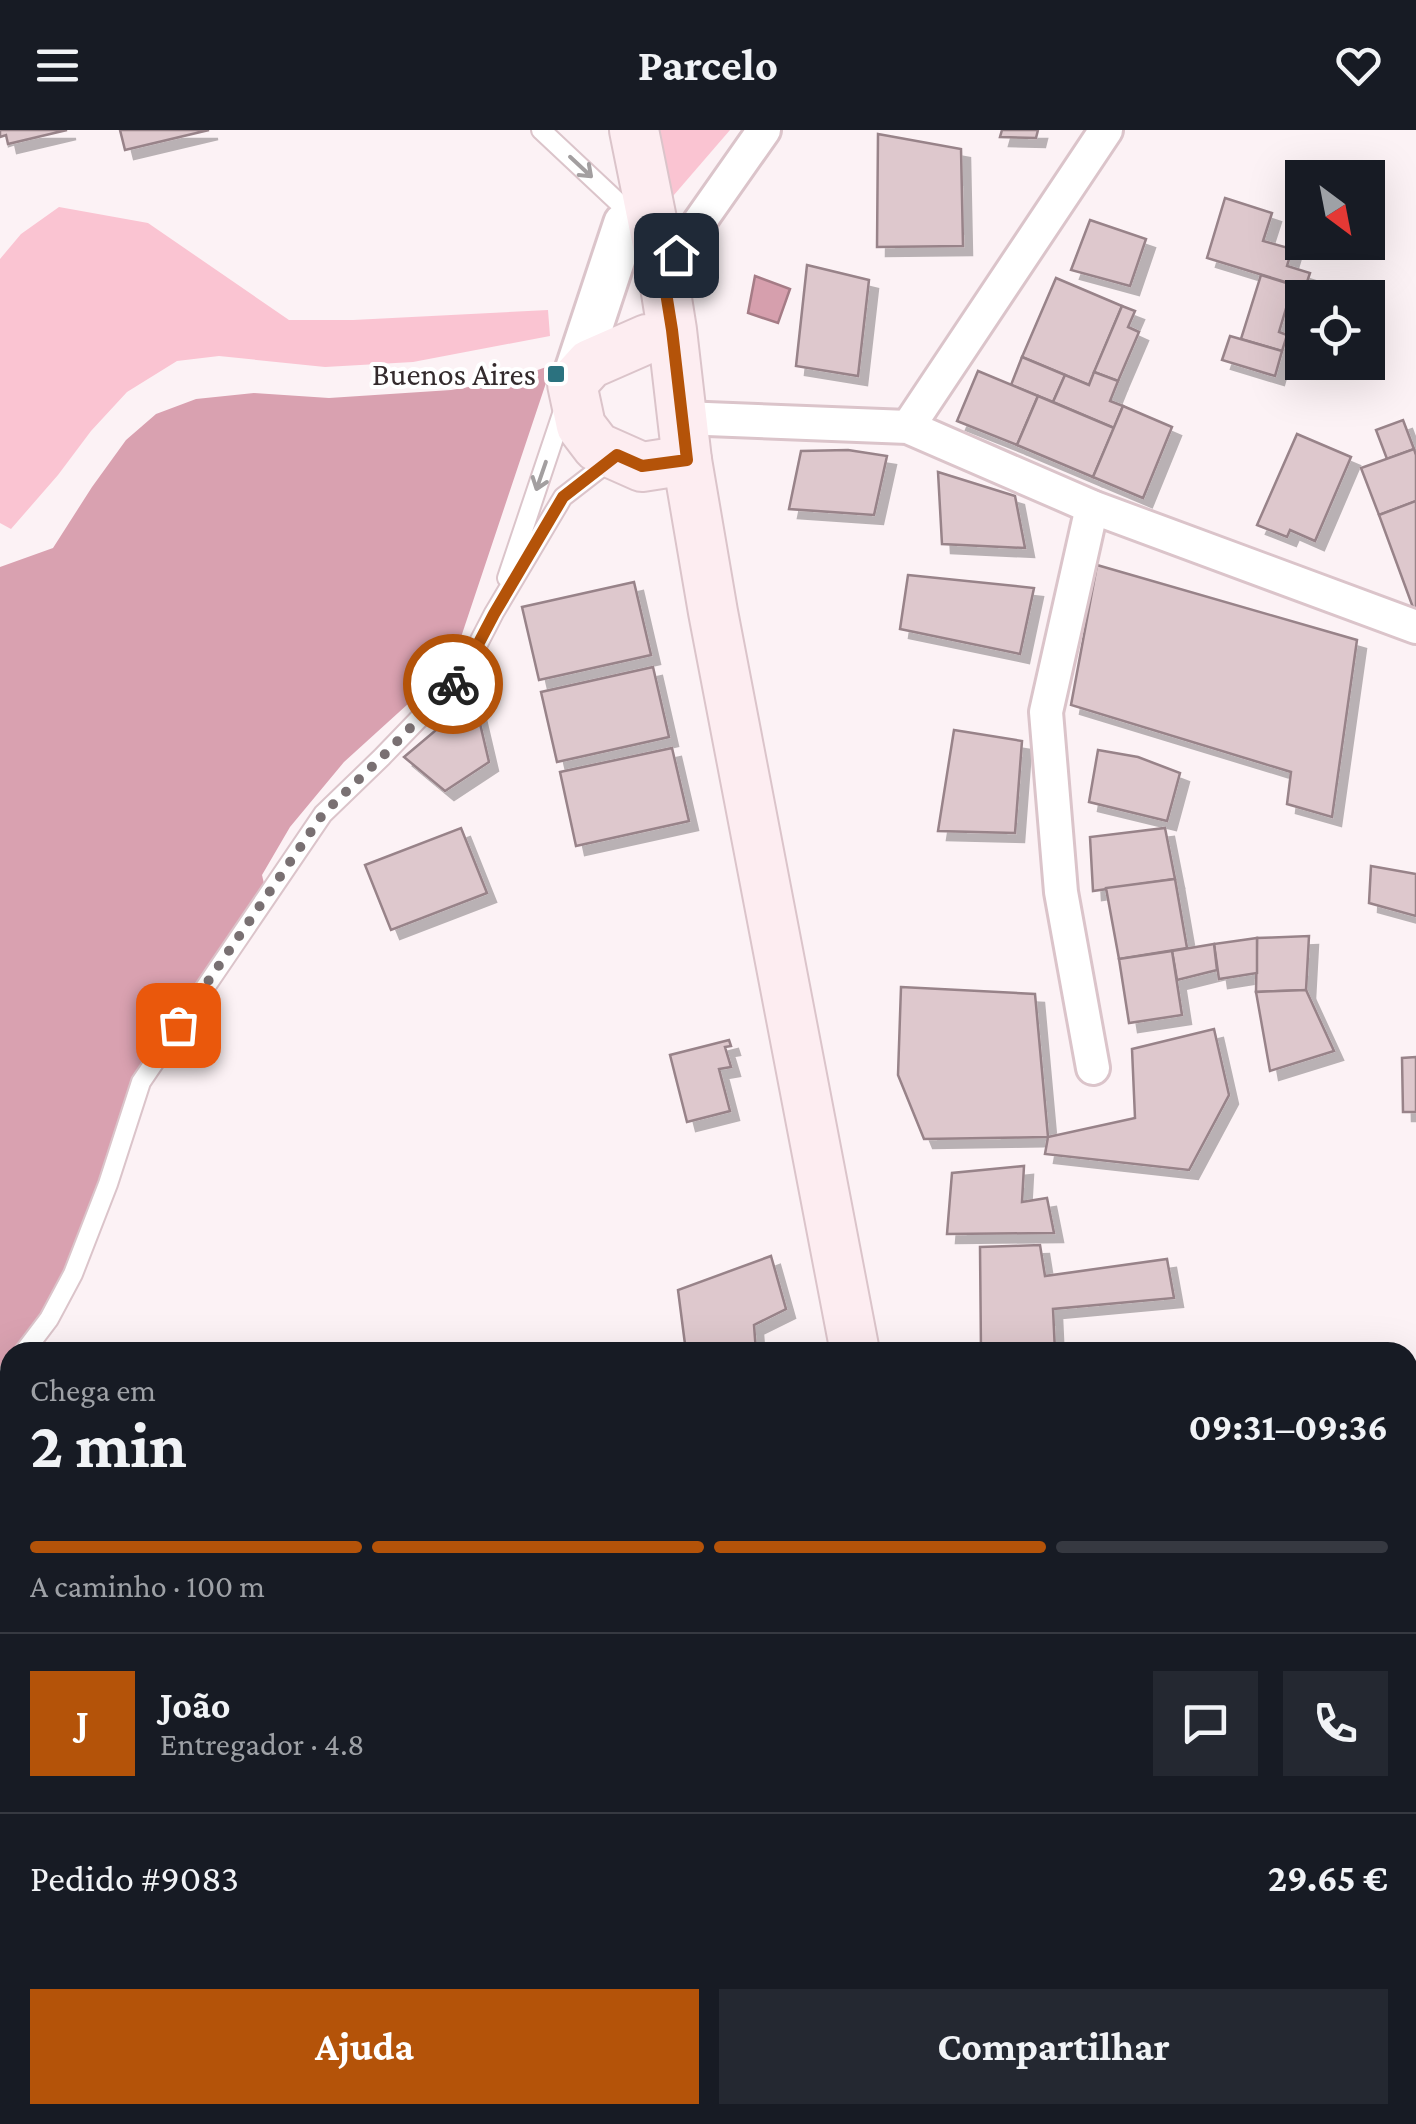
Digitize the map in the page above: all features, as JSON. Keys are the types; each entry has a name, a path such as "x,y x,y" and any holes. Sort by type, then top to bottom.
{"main road":[{"path":"604,130 664,414 684,439"},
{"path":"634,130 663,274 684,439 713,612 854,1342"},
{"path":"647,340 590,364 572,384 581,426 597,446 642,466 684,439"}],"street":[{"path":"663,274 764,130"},
{"path":"908,427 1106,130"},
{"path":"572,384 623,214"},
{"path":"684,439 908,427 1092,507 1416,627"},
{"path":"1092,507 1046,712 1061,892 1093,1068"}],"lane":[{"path":"541,130 623,214"},
{"path":"494,614 572,384"},
{"path":"31,1342 73,1274 141,1082 323,814 463,673 563,497 617,455"}],"shaded area":[{"path":"655,130 730,130 667,203"},
{"path":"59,207 148,223 289,320 548,310 550,336 413,362 325,367 219,356 177,361 127,392 11,529 0,523 0,259 21,234"},
{"path":"755,276 790,289 778,323 748,313"},
{"path":"552,365 452,664 344,762 290,827 262,875 267,896 141,1082 73,1274 30,1342 0,1342 0,567 53,548 126,440 156,414 196,399 254,393 329,398 451,390 509,380"}],"building":[{"path":"0,130 67,130 8,144 6,135 0,137"},
{"path":"120,130 209,130 125,150"},
{"path":"1002,130 1038,130 1036,138 1000,137"},
{"path":"878,134 961,149 963,246 877,247"},
{"path":"1225,198 1272,213 1263,241 1285,247 1287,266 1310,273 1308,280 1285,282 1207,258"},
{"path":"1090,220 1146,239 1130,286 1071,270"},
{"path":"807,265 869,280 858,376 796,366"},
{"path":"1261,275 1285,282 1285,312 1279,332 1285,334 1282,351 1241,339"},
{"path":"1056,278 1122,306 1089,385 1022,357"},
{"path":"1122,306 1135,311 1128,327 1139,332 1118,381 1094,372"},
{"path":"1230,336 1282,351 1275,376 1222,360"},
{"path":"1022,357 1065,375 1053,402 1011,385"},
{"path":"978,371 1038,396 1017,445 957,421"},
{"path":"1094,372 1118,381 1110,401 1123,406 1114,428 1053,402 1065,375 1089,385"},
{"path":"1038,396 1114,428 1093,477 1017,445"},
{"path":"1123,406 1172,427 1143,498 1093,477"},
{"path":"1403,420 1414,449 1387,459 1376,430"},
{"path":"1297,434 1351,457 1315,541 1290,530 1287,537 1257,525"},
{"path":"1414,449 1416,501 1379,515 1361,468"},
{"path":"848,450 887,456 874,515 789,509 801,451"},
{"path":"938,472 1015,496 1025,548 942,544"},
{"path":"1416,501 1416,612 1415,613 1379,515"},
{"path":"1097,565 1357,640 1332,817 1287,804 1291,772 1071,705"},
{"path":"908,575 1034,588 1020,654 900,629"},
{"path":"634,582 651,655 539,680 522,607"},
{"path":"653,667 669,737 557,762 541,692"},
{"path":"474,698 489,762 445,791 404,757"},
{"path":"954,730 1022,741 1015,833 938,831"},
{"path":"672,748 689,821 576,846 560,772"},
{"path":"1098,750 1138,757 1180,773 1167,821 1089,802"},
{"path":"461,828 487,893 391,930 365,865"},
{"path":"1165,828 1175,879 1093,891 1090,837"},
{"path":"1371,866 1416,874 1416,916 1369,903"},
{"path":"1175,879 1187,948 1119,959 1106,888"},
{"path":"1309,936 1306,990 1256,992 1257,938"},
{"path":"1257,938 1257,973 1219,979 1214,944"},
{"path":"1214,944 1217,970 1177,980 1172,951"},
{"path":"1172,951 1182,1015 1129,1023 1119,959"},
{"path":"901,987 1035,994 1048,1137 924,1139 898,1075"},
{"path":"1306,990 1334,1051 1270,1071 1256,992"},
{"path":"1214,1029 1229,1095 1189,1170 1045,1154 1048,1137 1135,1118 1132,1049"},
{"path":"729,1040 731,1046 725,1047 731,1067 719,1069 730,1111 687,1122 670,1055"},
{"path":"1416,1057 1416,1112 1403,1112 1402,1058"},
{"path":"1024,1166 1022,1202 1047,1198 1054,1233 947,1234 952,1173"},
{"path":"1040,1245 1045,1276 1167,1259 1174,1298 1053,1309 1055,1342 981,1342 980,1247"},
{"path":"771,1256 786,1309 754,1325 755,1342 685,1342 678,1290"}],"way so far":[{"path":"178,1025 323,814 453,684"}],"place":[{"name":"Buenos Aires","path":"556,374"}],"route":[{"path":"453,684 463,673 563,497 617,455 642,466 687,460 663,274 676,255"}]}
